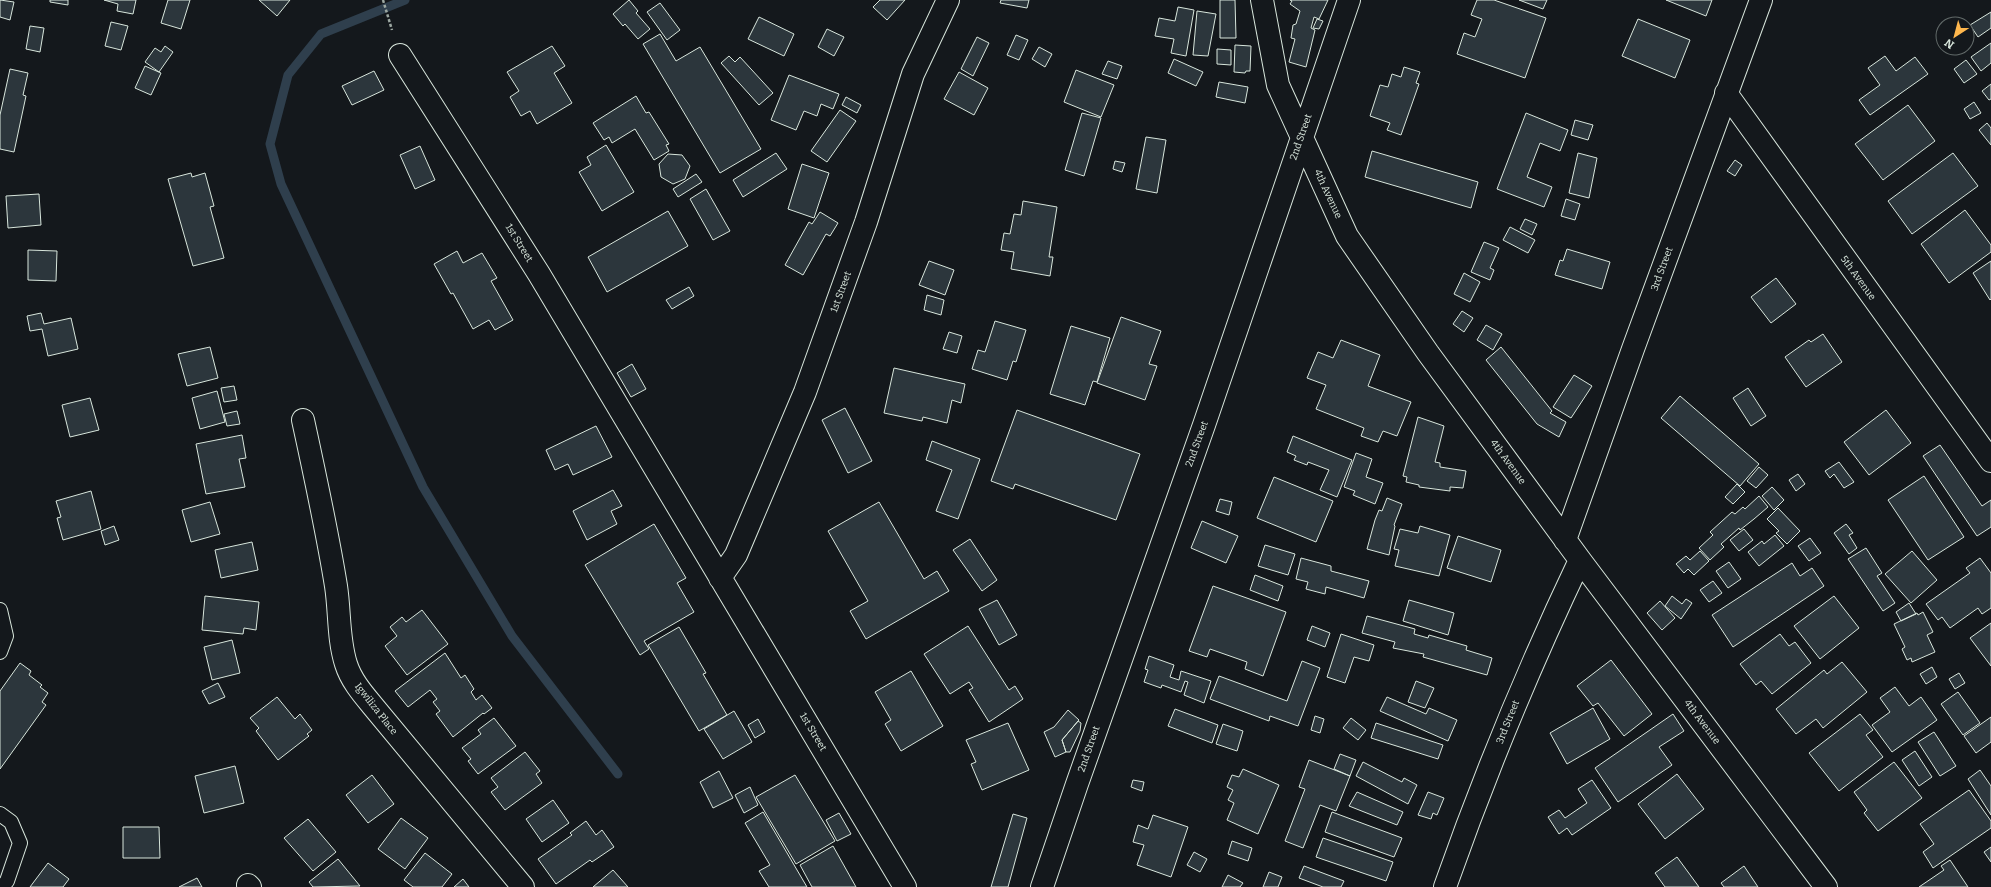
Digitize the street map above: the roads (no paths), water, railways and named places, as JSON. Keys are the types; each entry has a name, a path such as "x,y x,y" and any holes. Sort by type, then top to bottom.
{"street":[{"name":"1st Street","path":"720,578 736,555 804,392 866,222 913,74 948,0"},
{"name":"4th Avenue","path":"1262,0 1278,85 1347,236 1428,353 1580,560 1826,887"},
{"name":"2nd Street","path":"1042,887 1076,784 1204,425 1349,0"},
{"name":"3rd Street","path":"1566,540 1726,93 1761,0"},
{"name":"1st Street","path":"400,54 538,274 905,887"},
{"name":"5th Avenue","path":"1726,93 1991,461"},
{"name":"Igwiliza Place","path":"303,420 326,530 336,588 346,665 355,683 372,705 523,887"},
{"name":"3rd Street","path":"1445,887 1470,817 1516,701 1546,630 1580,560"}],"lane":[{"path":"0,610 6,636 0,652"},
{"path":"0,814 11,822 20,844 6,881 2,887"}],"waterway":[{"path":"405,0 321,34 288,75 270,144 281,184 423,487 512,636 618,774"}]}
